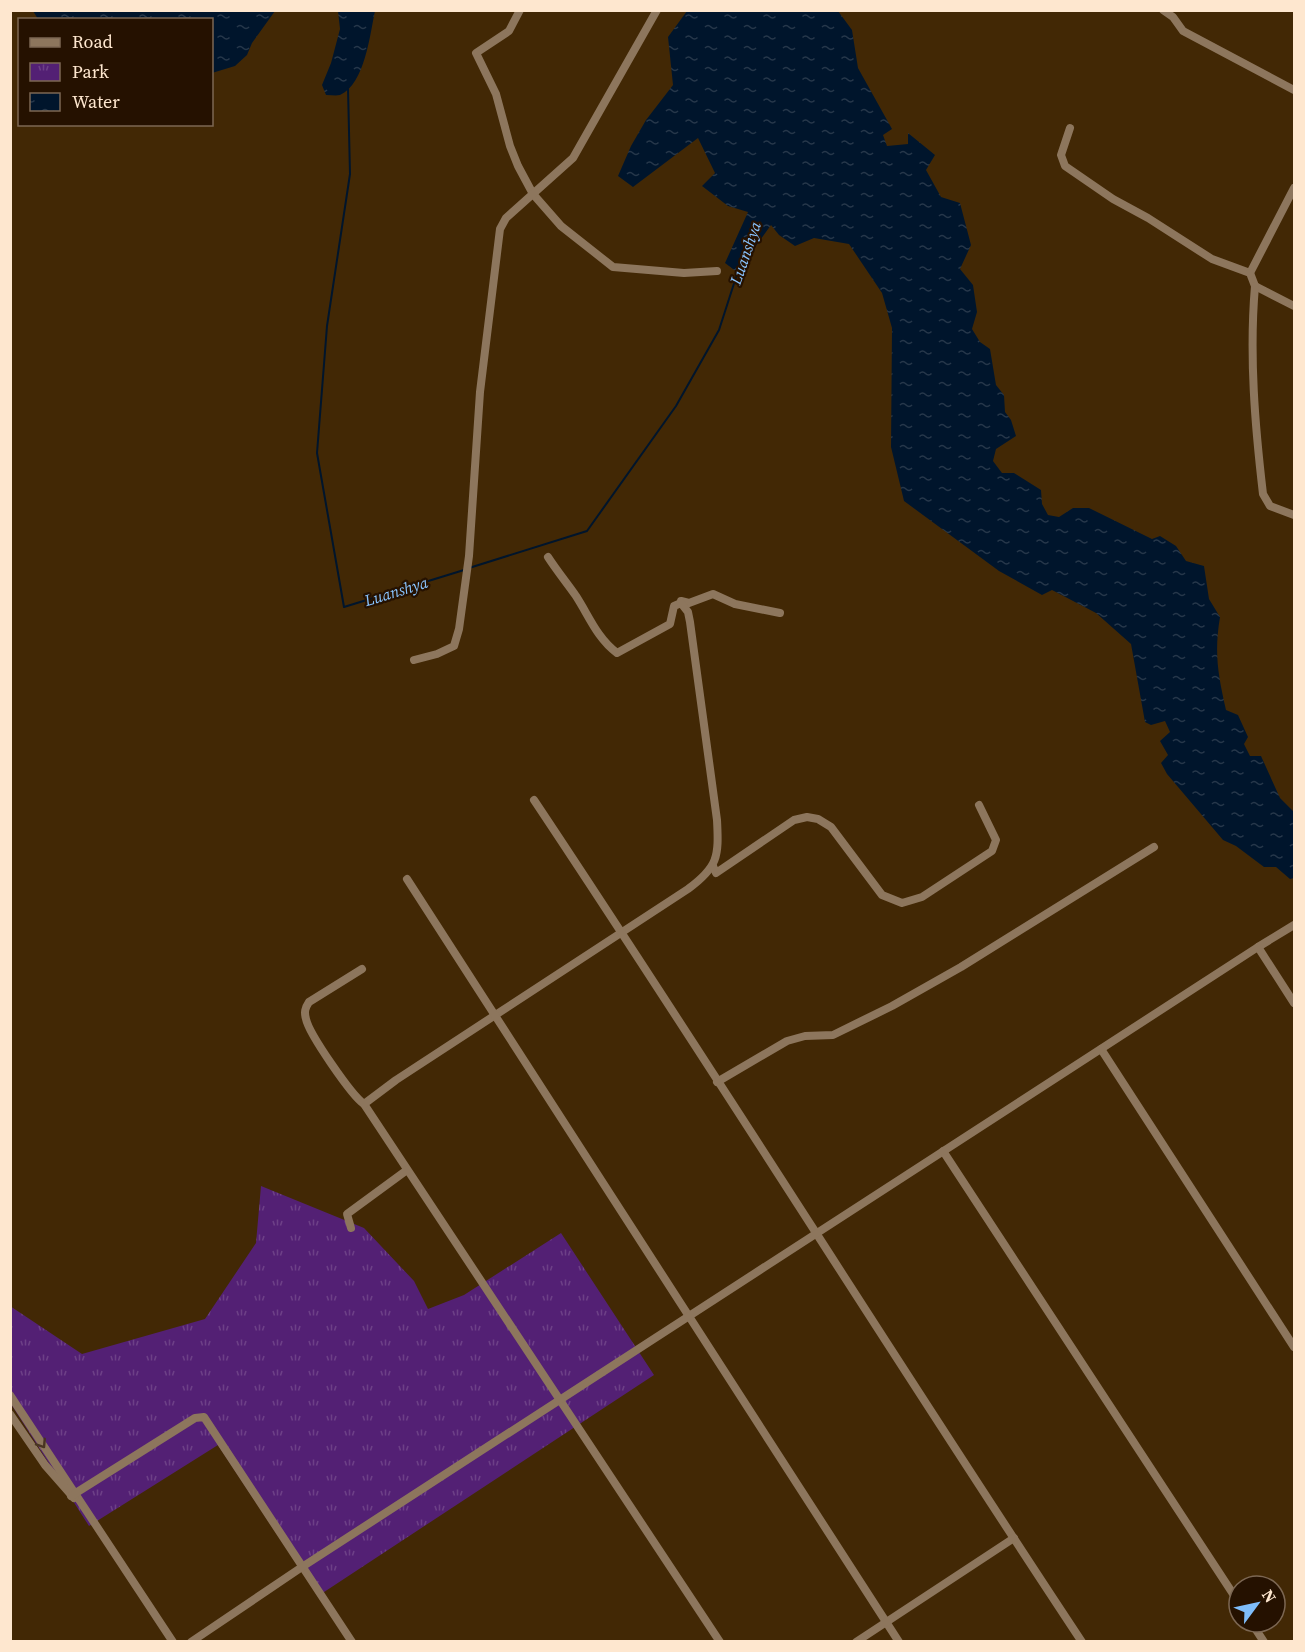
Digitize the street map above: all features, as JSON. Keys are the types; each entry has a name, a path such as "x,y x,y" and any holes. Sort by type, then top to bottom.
{"street":[{"path":"520,10 509,31 476,53 496,94 510,146 518,166 533,194 561,226 613,267 684,273 717,271"},
{"path":"414,660 444,651 454,646 457,640 469,556 480,392 500,229 506,218 573,158 657,10"},
{"path":"1163,10 1173,17 1183,31 1294,90"},
{"path":"1070,128 1061,155 1065,166 1113,199 1148,218 1212,259 1250,273"},
{"path":"1294,188 1250,273 1255,286 1253,329 1255,403 1263,494 1270,506 1294,515"},
{"path":"1255,286 1294,306"},
{"path":"548,557 575,595 594,628 608,646 617,653 670,624 674,606 681,601 689,603 713,594 735,604 780,613"},
{"path":"364,1104 396,1080 496,1017 688,889 706,876 713,866 718,839 717,820 690,622 688,612 681,603"},
{"path":"534,800 1082,1641"},
{"path":"713,866 716,873 794,820 807,817 818,819 831,827 882,895 902,903 911,902 992,851 996,840 979,805"},
{"path":"717,1082 787,1041 805,1036 833,1035 892,1006 961,967 1154,847"},
{"path":"406,879 899,1641"},
{"path":"191,1641 689,1315 1258,947 1294,926"},
{"path":"1258,947 1294,1003"},
{"path":"363,969 309,1002 305,1009 307,1023 353,1093 364,1104 720,1641"},
{"path":"1101,1049 1294,1347"},
{"path":"943,1151 1227,1585"},
{"path":"351,1227 346,1214 407,1170"},
{"path":"10,1395 73,1495"},
{"path":"22,1413 12,1417 45,1465 82,1504 173,1641"},
{"path":"73,1495 195,1418 204,1417 352,1641"},
{"path":"856,1641 1014,1538"}],"green space":[{"path":"261,1186 364,1228 414,1281 428,1309 464,1295 561,1233 654,1375 318,1596 218,1445 89,1526 11,1404 10,1306 82,1354 205,1319 256,1243"}],"water":[{"path":"33,10 275,11 252,43 247,55 235,66 213,73 213,18 37,18"},
{"path":"338,11 375,11 361,70 348,89 340,95 326,95 322,85 331,63 340,29"},
{"path":"687,11 838,11 852,30 858,68 892,129 883,135 887,146 908,144 908,133 935,155 926,170 941,197 960,203 971,245 960,269 973,285 977,312 972,329 980,342 990,349 996,385 1004,395 1005,412 1011,420 1016,436 996,449 993,461 1002,473 1014,473 1041,490 1042,504 1048,515 1059,517 1073,508 1089,508 1152,539 1160,536 1176,546 1186,561 1204,566 1209,599 1220,617 1217,642 1218,664 1226,710 1238,715 1248,737 1244,744 1250,756 1261,756 1280,798 1294,812 1294,878 1290,879 1276,867 1264,867 1236,846 1223,840 1167,774 1161,763 1168,755 1160,741 1170,732 1165,721 1151,725 1145,722 1131,644 1096,613 1052,590 1042,595 999,571 904,501 891,447 892,328 882,293 849,244 814,238 795,246 779,235 771,225 737,272 725,263 748,212 728,206 702,186 715,173 698,138 633,187 618,176 646,120 673,85 668,37"}],"waterway":[{"name":"Luanshya","path":"348,88 350,174 327,326 317,453 344,607 464,570"},
{"name":"Luanshya","path":"469,568 587,531 676,406 719,330 739,268"}]}
